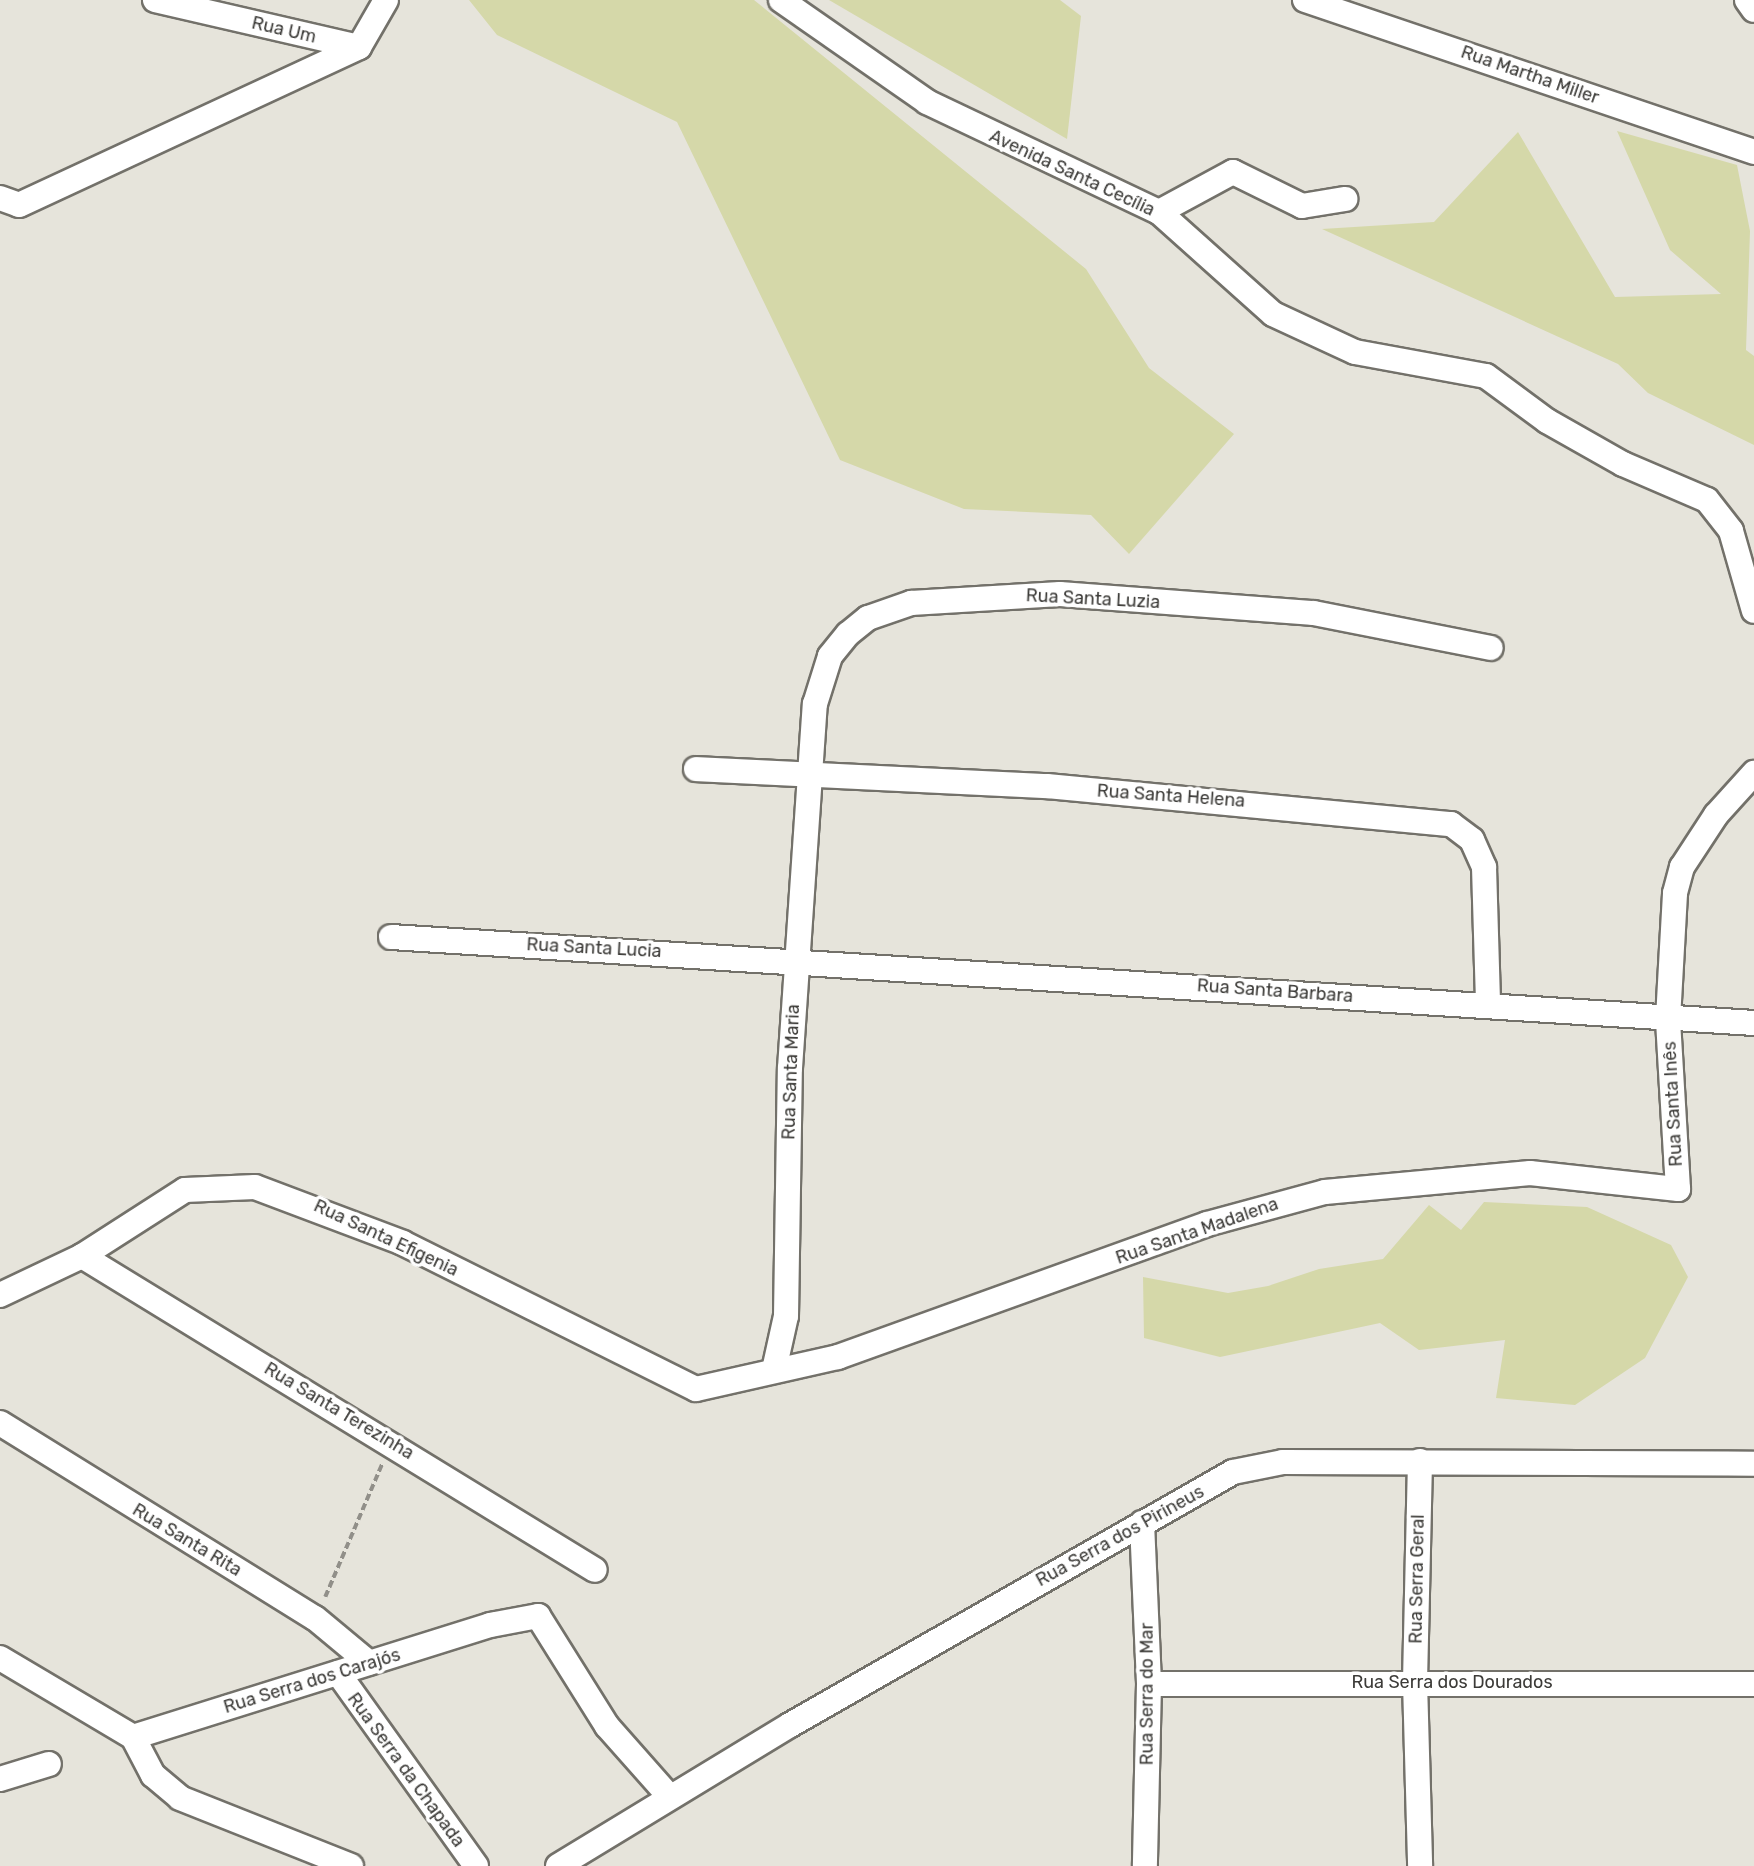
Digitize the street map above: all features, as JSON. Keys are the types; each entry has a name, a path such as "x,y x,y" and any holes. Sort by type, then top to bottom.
{"street":[{"name":"Rua Um","path":"155,0 359,47"},
{"path":"0,198 19,205 359,47 386,0"},
{"name":"Avenida Santa Cecília","path":"781,0 927,102 1159,212 1273,314 1355,352 1475,372 1623,464 1715,505 1735,541 1754,611"},
{"name":"Rua Martha Miller","path":"1305,0 1754,152"},
{"path":"1747,0 1754,10"},
{"path":"1159,212 1233,173 1302,205 1345,199"},
{"name":"Rua Santa Luzia","path":"808,773 818,683 830,656 868,618 911,603 1060,594 1314,613 1491,648"},
{"name":"Rua Santa Helena","path":"696,769 1047,786 1451,824 1472,839 1484,867 1488,1005"},
{"name":"Rua Santa Maria","path":"774,1370 786,1316 796,964 808,773"},
{"name":"Rua Santa Inês","path":"1678,1189 1668,1019 1675,893 1682,867 1716,815 1754,773"},
{"name":"Rua Santa Lucia","path":"391,937 796,964"},
{"name":"Rua Santa Barbara","path":"796,964 1754,1023"},
{"name":"Rua Santa Madalena","path":"774,1370 838,1357 1207,1224 1325,1192 1530,1173 1678,1189"},
{"name":"Rua Santa Efigenia","path":"0,1295 82,1256 185,1190 256,1187 403,1243 563,1328 696,1389 774,1370"},
{"name":"Rua Santa Terezinha","path":"82,1256 392,1442 595,1570"},
{"name":"Rua Santa Rita","path":"0,1423 315,1618 369,1663"},
{"name":"Rua Serra dos Pirineus","path":"558,1866 669,1796 1142,1523 1260,1464 1420,1461 1754,1464"},
{"name":"Rua Serra Geral","path":"1420,1461 1415,1682 1420,1866"},
{"name":"Rua Serra do Mar","path":"1142,1523 1149,1684 1145,1866"},
{"name":"Rua Serra dos Carajós","path":"134,1737 490,1625 538,1616 607,1726 669,1796"},
{"path":"0,1658 134,1737 153,1775 180,1798 351,1866"},
{"name":"Rua Serra da Chapada","path":"338,1673 476,1866"},
{"name":"Rua Serra dos Dourados","path":"1149,1684 1754,1684"},
{"path":"0,1779 49,1764"}],"path":[{"path":"315,1618 392,1442"}],"green space":[{"path":"469,0 754,0 1086,269 1149,368 1234,434 1129,554 1091,515 964,509 840,460 677,122 497,35"},
{"path":"829,0 1060,0 1081,16 1067,139"},
{"path":"1617,131 1737,165 1750,231 1746,350 1754,356 1754,445 1648,393 1618,364 1322,229 1434,222 1518,132 1615,297 1721,294 1670,250"},
{"path":"1484,1202 1587,1207 1671,1245 1688,1277 1645,1358 1575,1405 1496,1398 1505,1340 1419,1350 1380,1323 1220,1357 1144,1338 1143,1277 1228,1293 1268,1286 1319,1269 1383,1259 1429,1205 1461,1230"}]}
